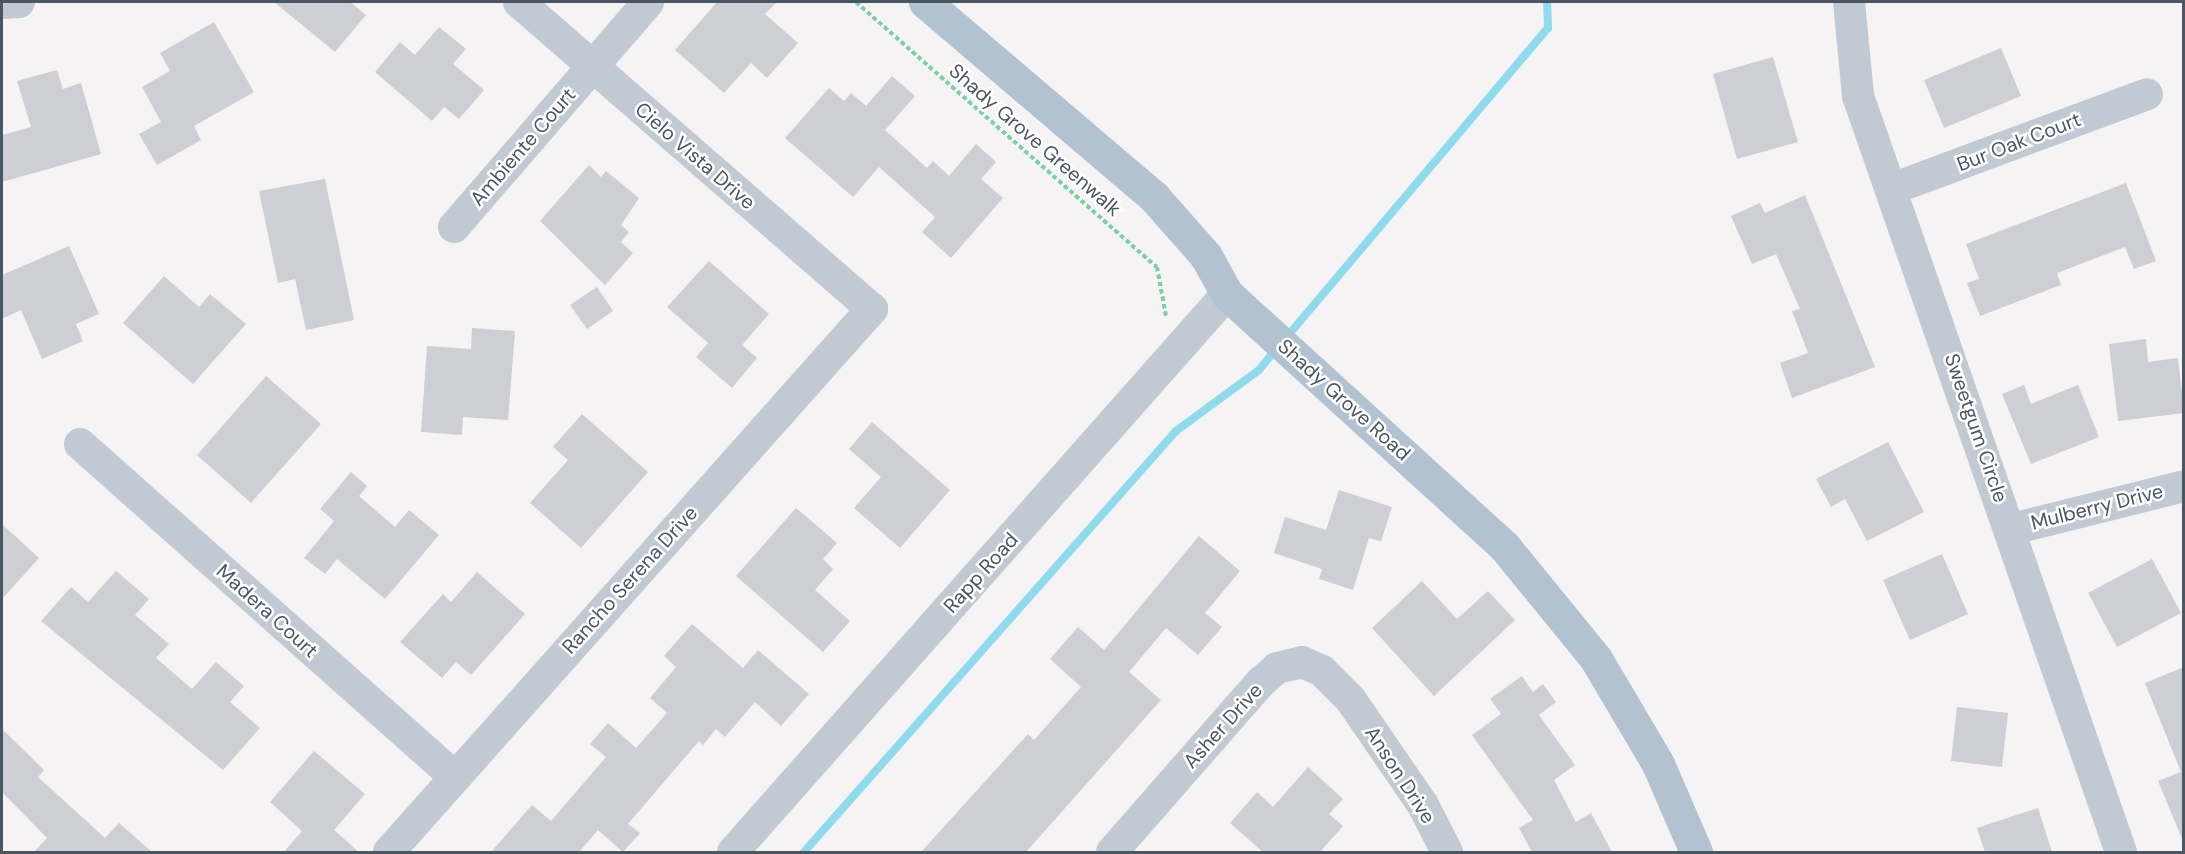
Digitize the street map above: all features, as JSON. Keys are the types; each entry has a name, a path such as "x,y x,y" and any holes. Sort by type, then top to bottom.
{"main road":[{"name":"Shady Grove Road","path":"925,2 1174,217 1227,294 1504,546 1554,603 1629,712 1696,852"}],"street":[{"path":"2,3 19,2"},
{"name":"Cielo Vista Drive","path":"519,2 592,68 872,309"},
{"name":"Ambiente Court","path":"454,227 648,2"},
{"name":"Sweetgum Circle","path":"1849,2 1858,96 2012,529 2121,852"},
{"name":"Bur Oak Court","path":"1892,189 2147,94"},
{"name":"Rapp Road","path":"734,852 1227,294"},
{"name":"Rancho Serena Drive","path":"389,852 872,309"},
{"name":"Madera Court","path":"80,444 455,777"},
{"name":"Mulberry Drive","path":"2012,529 2184,486"},
{"name":"Asher Drive","path":"1112,852 1277,668 1302,662 1322,671 1351,700"},
{"name":"Anson Drive","path":"1351,700 1423,805 1447,852"}],"path":[{"name":"Shady Grove Greenwalk","path":"856,2 1157,267 1166,316"}],"building":[{"path":"274,2 350,2 366,15 335,52"},
{"path":"717,2 777,2 765,14 798,43 767,78 751,63 724,93 675,50"},
{"path":"214,22 254,92 194,126 201,140 157,165 139,134 161,122 142,87 170,71 160,53"},
{"path":"439,27 466,49 453,64 484,90 459,119 444,107 432,121 375,72 400,42 415,55"},
{"path":"2001,48 2021,96 1944,128 1924,80"},
{"path":"1773,57 1798,142 1737,159 1713,74"},
{"path":"57,70 63,89 81,83 101,154 2,182 2,135 31,127 17,81"},
{"path":"892,76 915,96 885,130 927,168 933,161 949,176 976,144 996,162 981,179 1003,198 951,258 922,232 935,217 879,167 853,197 785,138 829,88 844,101 851,93 866,106"},
{"path":"589,165 601,177 606,171 639,198 621,225 629,232 621,242 633,253 605,285 540,221"},
{"path":"325,179 354,320 306,330 295,279 278,283 259,191"},
{"path":"2126,183 2156,261 2134,269 2125,247 2057,273 2061,285 1980,316 1967,283 1979,279 1966,244"},
{"path":"1805,195 1875,367 1792,398 1780,363 1808,353 1792,311 1800,309 1776,254 1752,264 1731,216 1760,203 1765,213"},
{"path":"69,246 99,314 76,324 83,341 42,359 21,310 2,319 2,275"},
{"path":"709,261 769,314 742,345 757,358 732,388 696,357 708,343 667,307"},
{"path":"164,276 199,307 210,294 246,324 193,384 123,323"},
{"path":"597,287 613,311 587,329 570,305"},
{"path":"472,328 515,331 508,420 463,417 462,435 421,432 427,346 471,349"},
{"path":"2146,339 2148,362 2178,358 2184,413 2118,421 2109,344"},
{"path":"266,376 321,424 251,503 197,455"},
{"path":"2024,385 2031,404 2078,385 2099,437 2031,464 2002,394"},
{"path":"582,414 648,472 581,548 530,503 568,460 553,447"},
{"path":"872,422 950,490 900,548 854,508 881,477 849,449"},
{"path":"1888,442 1924,512 1867,541 1845,499 1831,507 1816,479"},
{"path":"351,472 367,486 359,496 395,527 409,510 439,535 385,599 337,559 325,574 304,558 334,521 320,509"},
{"path":"1339,490 1392,507 1381,541 1369,538 1353,590 1319,579 1322,569 1274,553 1285,517 1326,530"},
{"path":"796,508 837,543 823,559 833,569 815,590 850,621 823,652 736,576"},
{"path":"2,524 39,558 2,599"},
{"path":"1199,536 1240,571 1205,613 1222,627 1198,655 1166,628 1129,672 1161,700 1026,852 921,852 1028,734 1034,740 1081,687 1050,659 1078,627 1104,650"},
{"path":"1942,554 1968,614 1910,640 1883,580"},
{"path":"2152,559 2181,613 2117,647 2088,593"},
{"path":"116,571 149,599 135,615 169,644 156,658 192,689 216,662 244,686 230,702 260,728 223,770 41,621 71,587 88,602"},
{"path":"477,572 525,614 471,675 456,662 442,678 400,642 443,594 451,602"},
{"path":"1422,581 1457,619 1488,591 1515,620 1434,696 1372,628"},
{"path":"692,624 743,668 758,650 809,694 781,726 755,702 725,737 716,729 703,745 699,741 628,824 640,833 623,852 598,830 579,852 491,852 532,805 551,821 606,757 590,744 608,723 636,748 667,713 650,698 676,667 664,656"},
{"path":"2184,667 2183,841 2158,781 2181,772 2145,683"},
{"path":"1522,676 1533,692 1543,684 1556,702 1539,715 1575,765 1554,780 1576,822 1591,813 1612,852 1532,852 1519,828 1533,820 1472,735 1501,714 1490,699"},
{"path":"1957,707 2008,713 2002,767 1951,761"},
{"path":"2,729 44,770 38,777 105,838 119,823 152,852 34,852 47,838 2,792"},
{"path":"314,751 365,794 334,830 359,852 284,852 302,831 270,802"},
{"path":"1308,767 1343,799 1329,814 1343,826 1320,852 1263,852 1230,823 1257,792 1273,807"},
{"path":"2038,808 2052,852 1985,852 1977,828"}],"waterway":[{"path":"1285,339 1548,28 1547,2"},
{"path":"804,852 1176,431 1259,370 1276,349"}]}
